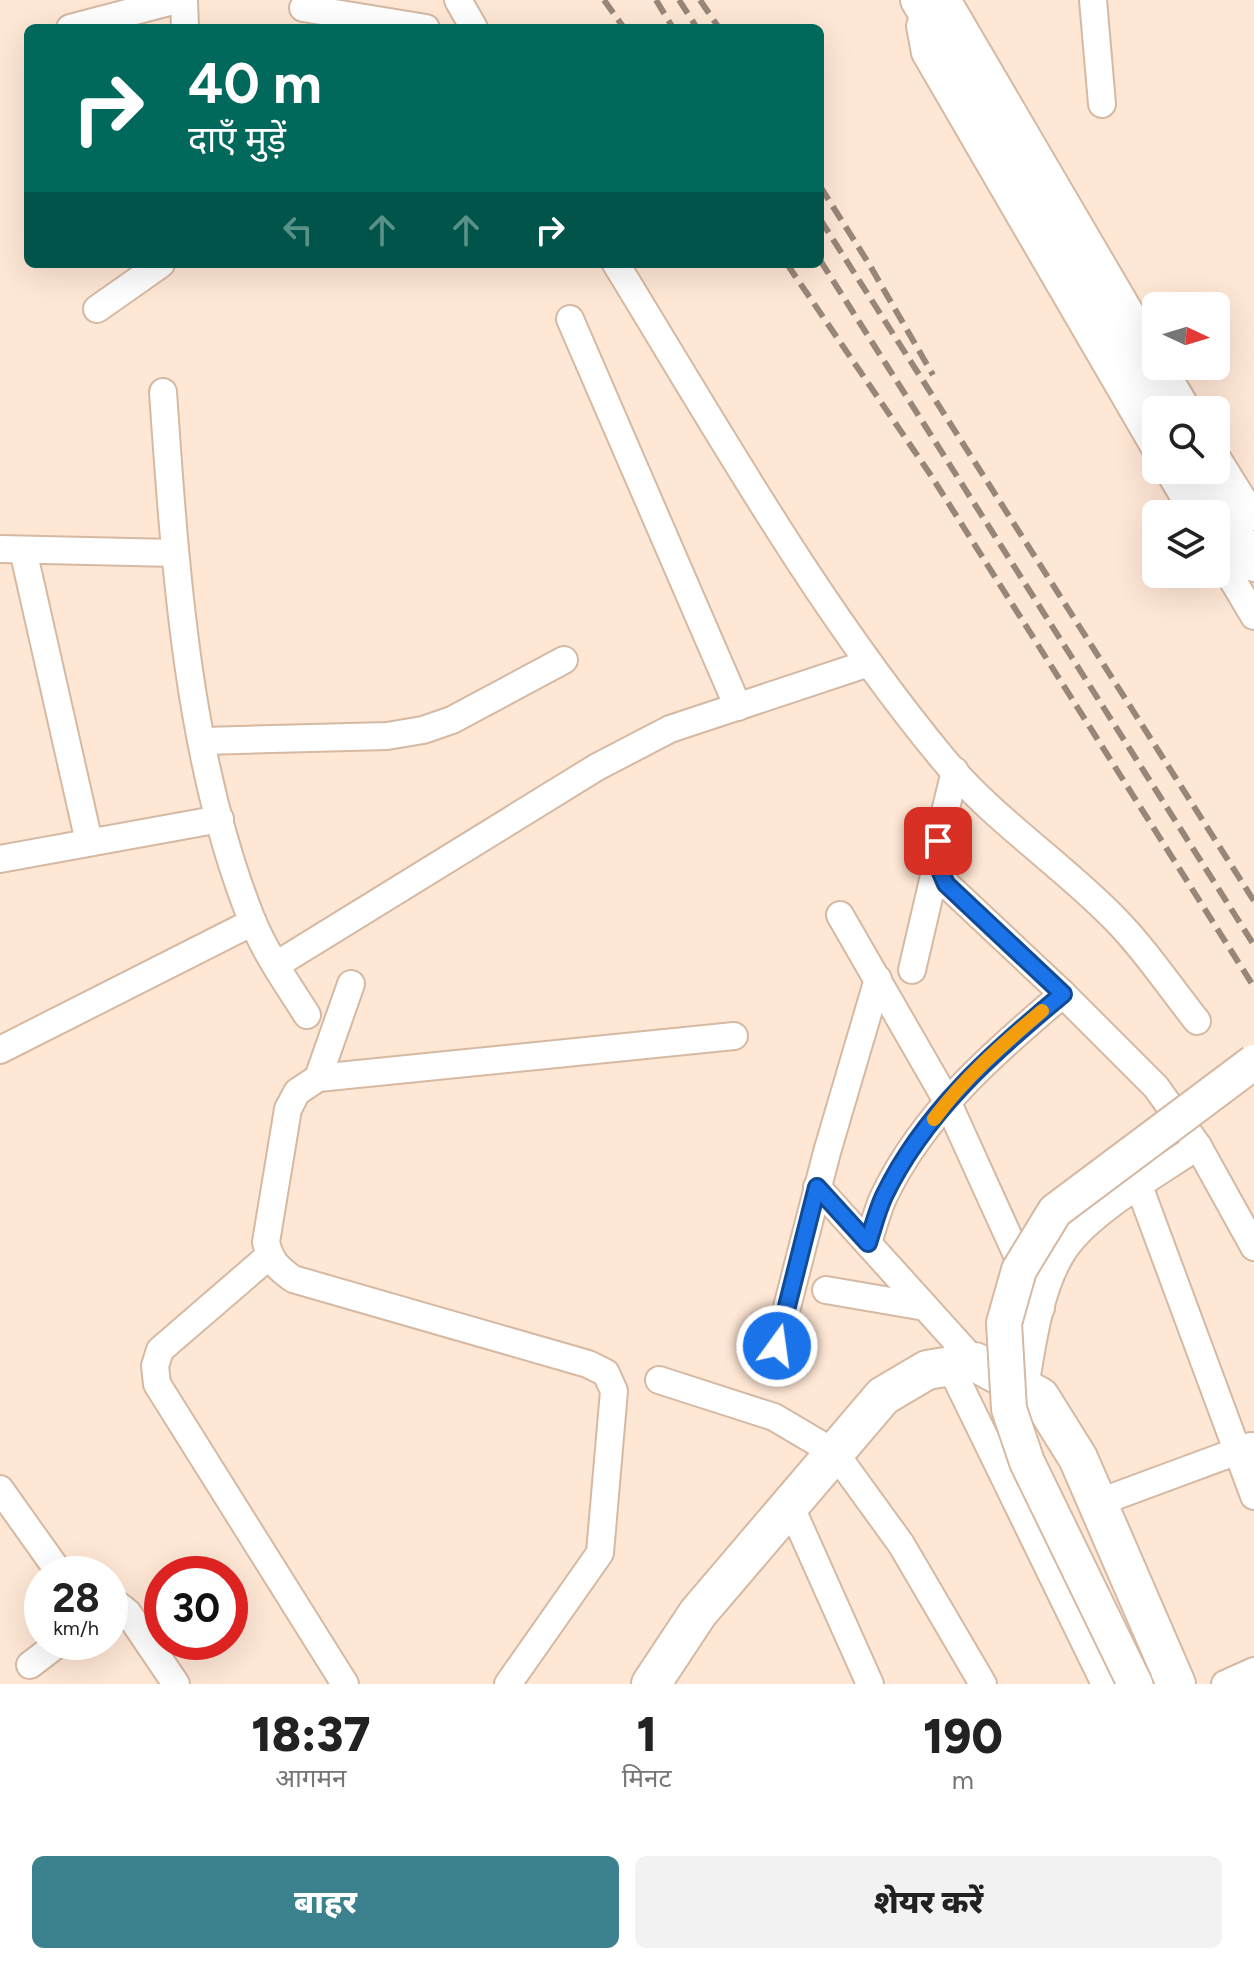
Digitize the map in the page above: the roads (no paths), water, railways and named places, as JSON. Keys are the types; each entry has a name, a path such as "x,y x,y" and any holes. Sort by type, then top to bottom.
{"main road":[{"path":"651,1684 698,1613 883,1396 927,1370 962,1364 1025,1388 1040,1397 1078,1458 1176,1684"}],"street":[{"path":"85,24 177,0"},
{"path":"184,0 185,24"},
{"path":"458,0 472,24"},
{"path":"1093,0 1102,104"},
{"path":"935,2 958,66 1153,396"},
{"path":"935,2 1142,334"},
{"path":"935,2 920,26 925,53 1142,426"},
{"path":"303,8 401,24"},
{"path":"97,309 155,268"},
{"path":"618,268 762,500 869,663 955,771 1114,918 1197,1021"},
{"path":"570,319 738,707"},
{"path":"163,392 174,553 203,741 225,843 253,922 307,1015"},
{"path":"1230,478 1254,517"},
{"path":"1205,484 1254,564"},
{"path":"89,842 12,550 174,553"},
{"path":"1230,576 1254,616"},
{"path":"203,741 387,736 423,730 452,720 564,660"},
{"path":"276,965 597,767 670,729 869,663"},
{"path":"912,970 955,771"},
{"path":"0,859 220,819"},
{"path":"937,863 946,884 1156,1087 1198,1146 1254,1247"},
{"path":"840,915 947,1101 1041,1308"},
{"path":"0,1050 253,922"},
{"path":"777,1346 817,1187 878,979"},
{"path":"318,1078 351,984"},
{"path":"868,1243 883,1199 906,1157 947,1101 994,1052 1063,994"},
{"path":"508,1684 600,1553 614,1391 606,1373 588,1364 293,1279 277,1267 269,1256 266,1242 288,1109 297,1092 318,1078 734,1036"},
{"path":"1135,1684 1027,1462 1009,1409 1004,1323 1019,1270 1055,1211 1254,1062"},
{"path":"1025,1388 1047,1286 1065,1247 1100,1213 1198,1146"},
{"path":"1139,1186 1246,1448 1254,1496"},
{"path":"817,1187 925,1307 962,1364 1105,1684"},
{"path":"269,1256 160,1350 155,1366 157,1384 345,1684"},
{"path":"826,1290 925,1307"},
{"path":"659,1380 774,1417 835,1453 901,1544 983,1684"},
{"path":"1097,1503 1246,1448"},
{"path":"0,1489 48,1556"},
{"path":"790,1505 870,1684"},
{"path":"128,1613 176,1684"},
{"path":"30,1665 37,1660"},
{"path":"1225,1684 1254,1671"}],"railway":[{"path":"604,0 621,24"},
{"path":"656,0 671,24"},
{"path":"679,0 694,24"},
{"path":"700,0 716,24"},
{"path":"824,192 933,375"},
{"path":"824,225 1254,901"},
{"path":"824,266 1254,945"},
{"path":"790,268 930,474 1254,987"}]}
